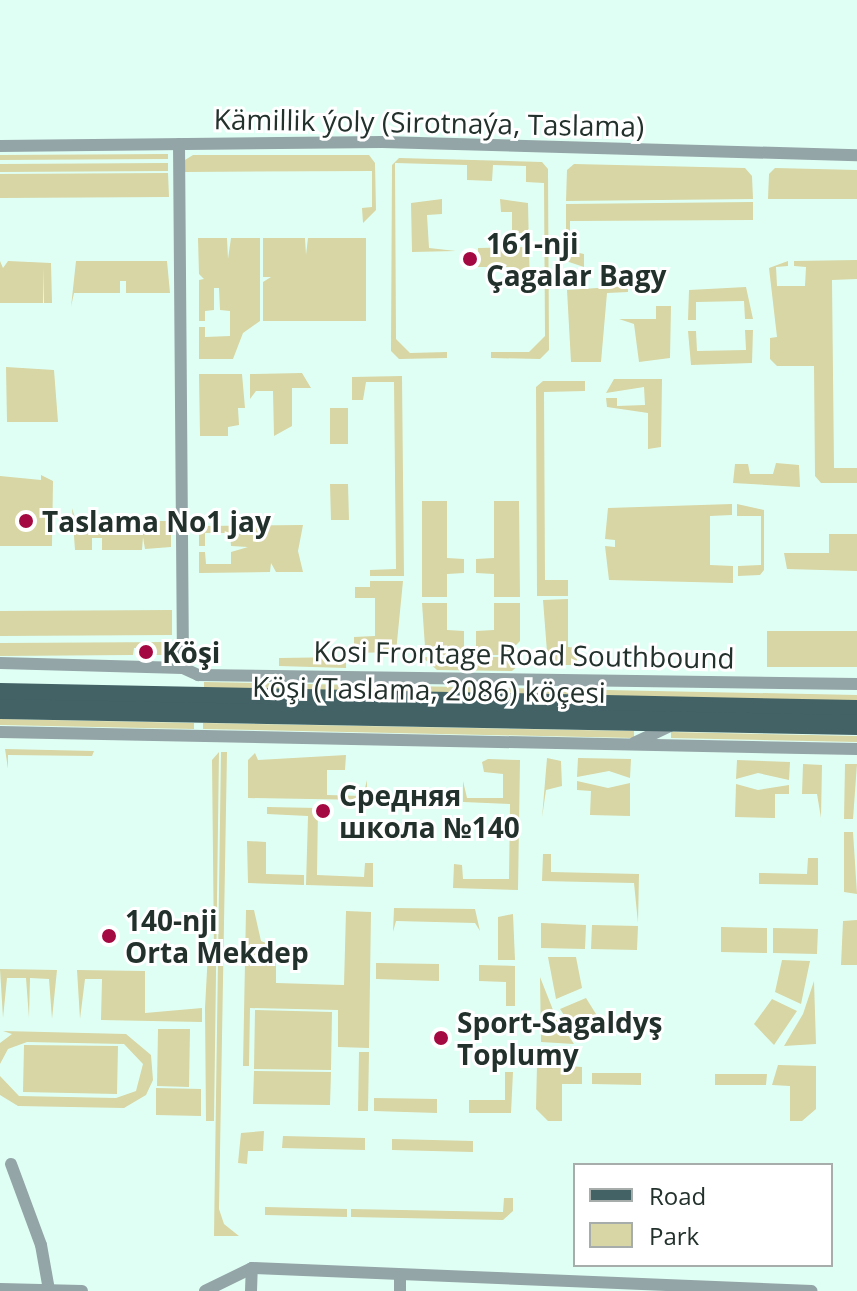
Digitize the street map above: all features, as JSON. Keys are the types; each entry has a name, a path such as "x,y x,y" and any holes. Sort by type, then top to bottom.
{"main road":[{"name":"Köşi (Taslama, 2086) köçesi","path":"0,693 857,710"},
{"name":"Köşi (Taslama, 2086) köçesi","path":"0,709 857,725"}],"street":[{"name":"Kämillik ýoly (Sirotnaýa, Taslama)","path":"0,146 382,142 857,155"},
{"path":"179,144 183,668"},
{"name":"Kosi Frontage Road Southbound","path":"0,663 183,668 198,675 857,684"},
{"path":"631,744 675,723"},
{"path":"0,732 857,749"},
{"path":"11,1164 41,1245 49,1290"},
{"path":"251,1291 252,1268"},
{"path":"205,1291 252,1268 812,1291"},
{"path":"400,1275 400,1291"},
{"path":"0,1289 82,1291"}],"green space":[{"path":"168,154 168,159 0,160 0,155"},
{"path":"193,155 369,155 375,163 376,210 363,223 362,208 372,207 372,171 183,172 185,160"},
{"path":"399,158 542,162 548,169 549,350 540,359 491,358 491,352 529,352 545,336 544,183 526,182 526,166 493,165 492,181 467,180 467,165 395,163 396,339 410,353 447,352 447,358 399,359 391,351 392,165"},
{"path":"168,163 168,171 0,172 0,164"},
{"path":"574,164 745,168 752,176 753,199 566,201 567,170"},
{"path":"775,168 857,170 857,199 768,199 769,174"},
{"path":"168,173 169,197 0,198 0,174"},
{"path":"442,199 442,214 427,215 429,248 456,251 412,252 411,203"},
{"path":"500,199 528,203 530,292 514,267 478,267 478,248 526,247 526,233 512,233 512,212 501,212"},
{"path":"753,202 753,220 570,221 570,251 584,254 584,267 566,261 566,204"},
{"path":"198,238 227,238 228,259 231,238 260,238 260,321 243,333 233,359 199,359 199,327 205,327 205,337 230,336 230,311 220,310 219,288 214,288 214,310 205,311 205,321 199,321 199,280 204,279 199,274"},
{"path":"263,238 305,238 306,255 308,238 366,238 366,321 263,321 263,282 271,277 263,277"},
{"path":"857,260 857,279 832,280 834,468 857,468 857,483 821,483 815,476 814,366 777,366 770,359 770,338 777,337 769,268 788,261 788,266 776,267 777,286 805,286 806,267 794,266 794,261"},
{"path":"0,261 3,268 8,261 51,263 52,303 44,303 43,267 43,303 0,303"},
{"path":"76,261 167,261 170,293 126,293 126,281 120,281 120,293 74,293 71,307"},
{"path":"628,286 628,292 607,293 601,362 571,362 567,290"},
{"path":"746,287 753,319 745,319 744,301 696,302 696,320 688,320 689,290"},
{"path":"656,306 671,306 670,358 639,362 634,324 619,319 656,319"},
{"path":"745,330 753,330 752,363 691,365 688,331 696,331 697,351 746,350"},
{"path":"6,367 54,370 58,422 7,422"},
{"path":"302,373 311,388 292,388 292,426 274,436 273,391 256,391 250,399 250,374"},
{"path":"199,374 242,374 245,408 238,408 239,425 228,427 228,436 200,436"},
{"path":"402,376 404,576 370,576 370,570 396,569 394,382 366,382 363,400 352,400 352,377"},
{"path":"614,379 662,379 661,447 648,449 648,413 607,407 606,398 617,398 617,406 645,405 644,387 606,393"},
{"path":"543,381 585,381 585,391 544,392 545,580 568,580 568,596 537,596 536,387"},
{"path":"330,408 348,408 348,444 330,444"},
{"path":"776,463 799,465 800,487 733,483 735,464 748,464 750,474 773,474"},
{"name":"Taslama No1 jay","path":"41,475 53,481 52,546 0,546 0,476 41,480"},
{"path":"330,484 348,484 349,520 331,520"},
{"path":"422,501 447,501 447,558 464,559 464,573 447,574 447,597 422,597"},
{"path":"494,501 519,501 520,597 494,597 494,574 476,573 476,559 494,558"},
{"path":"732,504 732,515 710,516 710,565 733,566 733,583 609,580 605,546 615,547 615,540 605,539 608,508"},
{"path":"737,504 764,510 764,570 760,575 738,576 738,566 761,565 761,516 737,516"},
{"path":"72,508 76,521 171,521 171,547 145,549 143,537 142,550 102,550 102,538 92,538 92,550 75,550"},
{"path":"303,525 298,551 303,572 276,572 271,563 270,572 199,573 199,552 205,552 206,564 231,564 231,552 248,547 231,546 230,533 205,533 205,546 199,546 199,526"},
{"path":"829,534 857,534 857,571 787,569 784,553 829,553"},
{"path":"370,581 403,581 396,652 354,653 354,637 375,636 375,598 355,598 355,587 370,587"},
{"path":"568,599 568,647 577,648 577,665 548,665 543,600"},
{"path":"422,603 447,603 447,630 464,631 464,655 436,655 425,647"},
{"path":"494,603 520,603 520,641 506,655 476,655 476,631 494,630"},
{"path":"172,610 172,635 0,636 0,611"},
{"path":"767,631 857,631 857,667 767,667"},
{"path":"172,642 172,655 151,655 151,648 134,648 133,655 0,656 0,643"},
{"path":"346,657 346,668 279,666 279,658"},
{"path":"422,657 506,657 521,663 512,671 437,670"},
{"path":"204,682 857,695 857,701 204,689"},
{"path":"0,719 194,723 194,729 0,725"},
{"path":"203,723 634,731 634,738 203,729"},
{"path":"671,732 857,736 857,742 671,738"},
{"path":"5,749 94,751 92,756 8,755 8,769"},
{"path":"219,752 214,1121 206,1121 205,1008 208,952 214,951 212,760"},
{"path":"221,752 227,752 219,1209 224,1224 239,1236 214,1236"},
{"path":"255,753 258,760 346,755 345,770 327,770 327,795 363,796 367,780 367,800 248,798 248,760"},
{"path":"547,758 561,761 562,786 546,790 542,818"},
{"path":"578,758 631,759 630,778 609,771 577,777"},
{"path":"488,759 520,760 518,890 453,888 454,864 462,865 463,879 509,879 510,804 463,802 463,781 467,798 503,798 503,774 484,772 482,762"},
{"path":"737,760 790,762 789,780 758,773 736,779"},
{"path":"803,764 822,765 821,818 817,794 802,794"},
{"path":"845,764 857,764 853,819 844,819"},
{"path":"577,781 608,788 630,783 630,816 590,815 591,791 577,790"},
{"path":"736,784 758,790 789,785 789,794 775,794 775,818 735,817"},
{"path":"267,807 318,808 317,875 364,877 365,863 373,863 373,887 306,885 308,816 267,814"},
{"path":"844,832 853,832 857,894 844,892"},
{"path":"247,841 266,842 266,874 304,875 304,885 248,883"},
{"path":"543,854 551,854 551,872 639,874 638,923 634,883 542,881"},
{"path":"808,858 818,858 818,885 759,884 759,873 807,874"},
{"path":"394,908 475,909 480,931 475,923 396,921 393,932"},
{"path":"246,910 254,910 261,941 276,947 276,983 344,985 346,911 371,912 369,1048 338,1047 338,1010 250,1008 249,1066 243,1066"},
{"path":"513,914 515,960 498,960 498,917"},
{"path":"857,920 857,965 841,965 843,921"},
{"path":"541,923 586,925 585,949 541,948"},
{"path":"592,925 638,926 637,950 591,949"},
{"path":"721,927 767,928 767,953 721,952"},
{"path":"773,928 818,929 817,954 773,953"},
{"path":"548,957 576,957 582,988 556,999"},
{"path":"782,960 810,961 801,1004 775,992"},
{"path":"376,963 439,964 439,981 376,979"},
{"path":"479,965 515,966 515,1006 506,1006 506,982 479,981"},
{"path":"0,969 57,970 52,1019 49,979 30,978 29,1018 26,978 7,978 3,1018"},
{"path":"77,970 145,971 145,1013 202,1008 202,1022 101,1020 102,979 85,979 80,1019"},
{"path":"540,977 555,1015 574,1044 541,1042"},
{"path":"814,981 816,1044 784,1046 803,1014"},
{"path":"586,998 601,1022 582,1042 560,1009"},
{"path":"772,999 797,1011 774,1045 754,1024"},
{"path":"255,1010 332,1012 331,1070 254,1069"},
{"path":"158,1029 190,1029 189,1087 157,1086"},
{"path":"3,1031 126,1034 151,1055 153,1080 146,1095 124,1108 18,1106 0,1095 0,1076 19,1096 116,1098 136,1091 143,1064 124,1044 27,1042 8,1049 0,1064 0,1043 12,1034"},
{"path":"24,1045 118,1046 117,1094 23,1092"},
{"path":"359,1052 369,1052 368,1111 358,1111"},
{"path":"537,1064 582,1067 582,1084 562,1084 562,1121 548,1121 536,1109"},
{"path":"778,1065 816,1066 816,1109 802,1121 790,1121 790,1086 772,1085"},
{"path":"254,1071 331,1072 330,1105 253,1104"},
{"path":"505,1072 513,1072 511,1113 469,1113 469,1100 505,1100"},
{"path":"592,1073 641,1073 641,1085 592,1084"},
{"path":"715,1074 767,1074 766,1085 715,1085"},
{"path":"156,1088 201,1089 201,1116 156,1115"},
{"path":"374,1098 437,1099 437,1113 374,1111"},
{"path":"264,1131 263,1151 248,1151 247,1164 238,1163 241,1133"},
{"path":"283,1136 365,1138 365,1150 282,1148"},
{"path":"392,1139 473,1141 473,1152 392,1150"},
{"path":"504,1198 513,1198 513,1211 503,1220 351,1217 351,1209 503,1212"},
{"path":"265,1207 347,1209 347,1217 265,1215"}],"place":[{"name":"161-nji Çagalar Bagy","path":"470,259"},
{"name":"Taslama No1 jay","path":"26,521"},
{"name":"Köşi","path":"146,652"},
{"name":"Средняя школа №140","path":"323,811"},
{"name":"140-nji Orta Mekdep","path":"109,936"},
{"name":"Sport-Sagaldyş Toplumy","path":"441,1038"}]}
